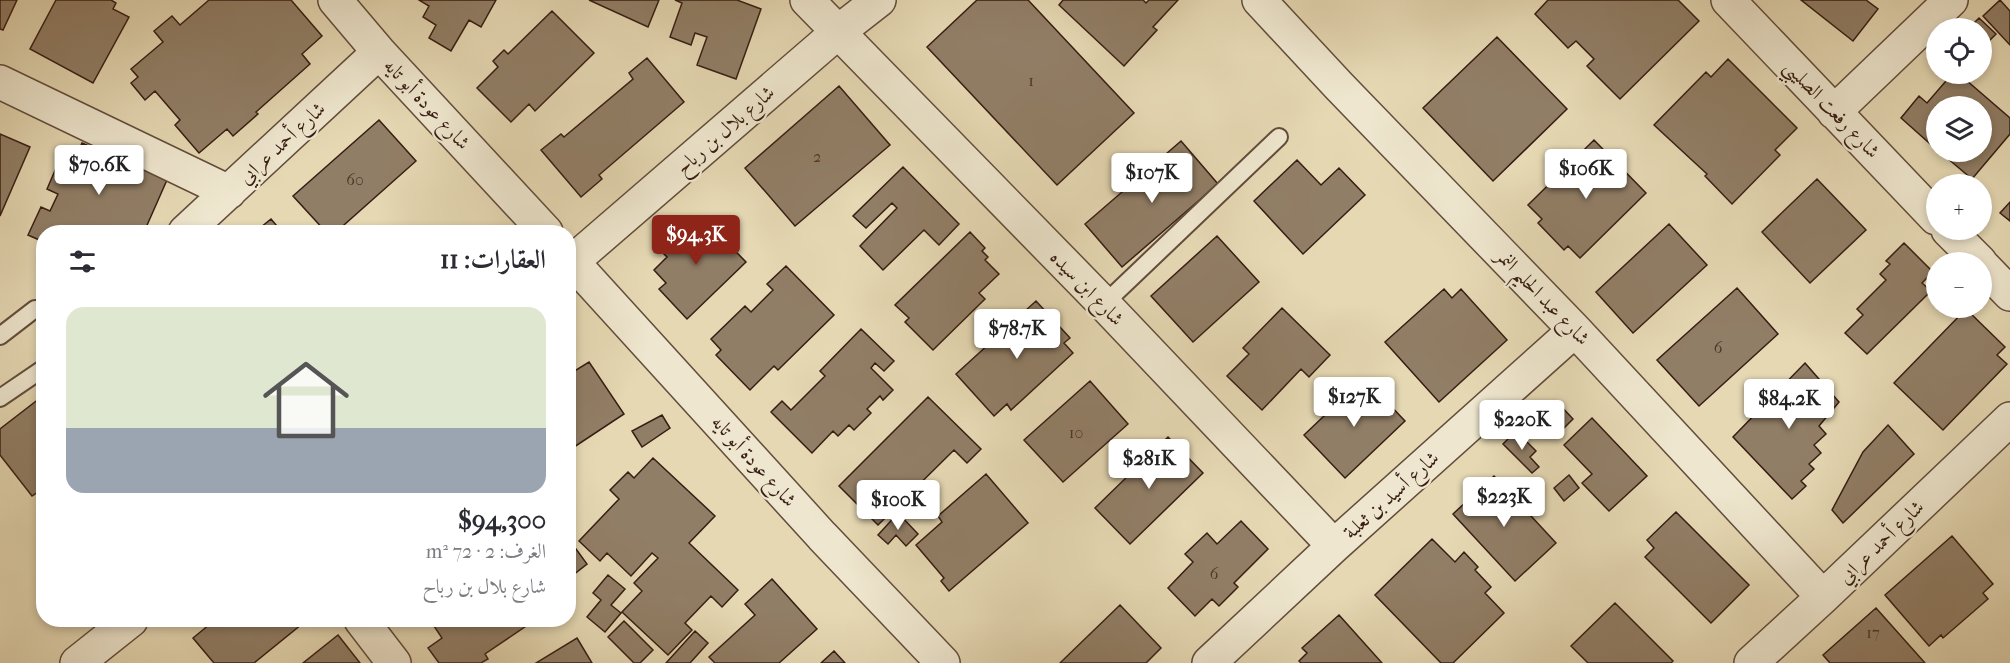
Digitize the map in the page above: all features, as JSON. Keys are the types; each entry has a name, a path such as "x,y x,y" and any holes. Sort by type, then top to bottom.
{"street":[{"name":"شارع عودة أبو تايه","path":"335,0 379,52 540,225"},
{"name":"شارع ابن سيده","path":"807,0 1104,304 1334,546"},
{"name":"شارع بلال بن رباح","path":"576,255 838,32 879,0"},
{"name":"شارع عبد الحليم النمر","path":"1259,0 1575,330 1823,597"},
{"name":"شارع رفعت الصليبي","path":"1728,0 1926,208"},
{"path":"1834,112 1950,0"},
{"name":"شارع أحمد عرابي","path":"193,225 379,52"},
{"path":"0,82 229,192"},
{"path":"1958,240 1969,252"},
{"name":"شارع عودة أبو تايه","path":"576,265 822,536 942,663"},
{"path":"1992,275 2010,294"},
{"name":"شارع أسيد بن ثعلبة","path":"1209,663 1334,546 1575,330"},
{"name":"شارع أحمد عرابي","path":"1751,663 2010,419"},
{"path":"77,663 122,627"},
{"path":"366,627 394,663"}],"lane":[{"path":"1104,304 1279,137"},
{"path":"0,336 35,309"},
{"path":"0,398 36,373"}],"building":[{"path":"0,0 17,0 3,30 0,29"},
{"path":"56,0 111,0 116,3 113,9 129,17 93,83 30,49"},
{"path":"209,0 291,0 322,36 302,54 310,64 256,112 258,114 233,136 227,129 199,153 175,125 180,120 155,91 145,100 131,83 138,77 131,69 163,42 154,31 172,16 180,25"},
{"path":"419,0 496,0 481,27 469,20 451,51 429,38 436,25 423,17 429,6"},
{"path":"589,0 659,0 648,27"},
{"path":"675,0 737,0 761,9 736,79 697,65 707,37 695,33 691,45 670,37 682,3"},
{"path":"977,0 1028,0 1134,113 1057,185 927,47"},
{"path":"1063,0 1143,0 1146,3 1149,0 1178,0 1153,27 1157,30 1124,66 1059,5"},
{"path":"1548,0 1678,0 1699,21 1620,99 1587,66 1594,59 1576,41 1568,48 1535,14"},
{"path":"1801,0 1866,0 1878,9 1853,41"},
{"path":"2000,0 2010,11 2010,45 1992,26 1992,18 1983,16"},
{"path":"552,11 594,53 535,111 529,104 511,122 477,88 498,67 493,61 504,50 508,54"},
{"path":"1497,37 1567,109 1493,181 1423,108"},
{"path":"647,58 684,102 599,175 602,179 581,197 541,150 561,134 564,137 633,79 629,73"},
{"path":"1728,59 1797,128 1775,150 1780,155 1732,204 1705,176 1707,174 1654,125 1706,72 1711,77"},
{"path":"1943,84 1971,84 1984,96 1933,96"},
{"path":"839,86 890,145 795,226 745,168"},
{"path":"1919,96 1926,102 1926,140 1901,118"},
{"path":"1992,102 2010,118 2010,134 1992,155"},
{"path":"379,120 416,161 344,225 320,225 293,196"},
{"path":"0,134 30,147 0,216"},
{"path":"1594,140 1646,193 1580,258 1568,246 1564,250 1538,223 1542,219 1528,205"},
{"path":"1181,141 1218,184 1122,267 1085,224"},
{"path":"82,143 167,180 147,225 36,225 36,238 28,235 41,207 50,211 58,194 47,189 60,159 67,162 73,147 79,150"},
{"path":"1297,160 1321,185 1339,168 1365,195 1303,254 1254,201"},
{"path":"1952,162 1986,162 1976,174 1966,174"},
{"path":"903,167 959,224 939,245 924,230 883,270 860,246 897,208 892,203 866,228 853,216"},
{"path":"1817,179 1866,230 1810,283 1762,232"},
{"path":"2010,202 2010,221 2000,213"},
{"path":"701,216 746,262 687,319 659,289 666,283 654,270 667,257 658,248 679,227 684,232"},
{"path":"271,219 276,225 264,225"},
{"path":"1669,224 1707,265 1633,333 1596,292"},
{"path":"970,232 985,248 982,251 988,257 985,260 999,274 979,293 985,299 933,350 905,322 909,318 895,305"},
{"path":"1217,236 1259,282 1193,342 1151,296"},
{"path":"1904,243 1926,265 1926,279 1922,283 1926,287 1926,296 1867,354 1845,333 1863,315 1857,309 1886,280 1880,274 1890,264 1886,261"},
{"path":"786,266 834,315 778,370 774,366 750,390 716,355 721,350 711,339 745,306 751,312 773,290 767,284"},
{"path":"1737,288 1778,334 1699,406 1657,360"},
{"path":"1444,289 1452,298 1461,289 1507,340 1439,402 1385,342"},
{"path":"1036,301 1070,338 1064,343 1073,353 1011,410 1007,404 994,416 956,374"},
{"path":"1282,308 1330,355 1309,377 1301,369 1262,410 1227,376 1249,354 1243,348"},
{"path":"1957,318 1975,318 2005,347 1997,355 2007,364 1943,430 1894,383"},
{"path":"861,329 894,361 884,371 875,363 871,368 893,390 883,400 880,396 867,409 871,413 854,430 849,425 838,436 833,431 812,453 771,412 782,401 791,410 825,376 820,371"},
{"path":"589,362 624,414 576,446 576,370"},
{"path":"1805,363 1839,402 1819,426 1826,434 1814,445 1821,453 1809,464 1814,469 1801,481 1806,486 1792,499 1733,437"},
{"path":"1364,378 1405,421 1345,478 1304,435"},
{"path":"1090,381 1128,424 1063,482 1024,440"},
{"path":"928,397 981,449 967,463 954,450 878,525 839,486"},
{"path":"36,401 36,493 32,496 0,455 0,429"},
{"path":"1557,402 1573,419 1558,434 1542,417"},
{"path":"662,415 670,428 642,447 632,431"},
{"path":"1592,418 1647,476 1609,511 1582,483 1592,474 1564,445"},
{"path":"1888,425 1914,454 1843,523 1832,510 1863,452"},
{"path":"1516,431 1536,451 1530,457 1539,467 1532,473 1503,444"},
{"path":"1168,437 1203,473 1130,544 1095,508"},
{"path":"653,458 715,516 689,543 738,590 722,607 711,596 685,623 692,630 668,655 622,612 642,591 634,583 658,558 652,553 631,576 607,553 600,561 579,541 619,499 610,490 628,472 634,478"},
{"path":"986,474 1028,523 949,591 941,581 944,578 916,545 942,522 938,516"},
{"path":"1569,475 1579,488 1564,501 1554,488"},
{"path":"1494,476 1556,543 1515,581 1453,514"},
{"path":"1676,512 1749,585 1711,623 1645,557 1654,548 1647,540"},
{"path":"898,513 918,534 906,546 896,535 888,544 878,535"},
{"path":"1241,521 1268,549 1234,583 1238,587 1219,606 1212,599 1195,616 1168,588 1193,562 1185,554 1207,533 1217,544"},
{"path":"1952,536 1993,584 1983,593 1988,599 1943,638 1941,635 1929,646 1885,595"},
{"path":"1432,539 1455,562 1464,552 1478,567 1475,570 1491,587 1485,593 1504,613 1453,663 1441,663 1375,595"},
{"path":"576,549 587,564 576,573"},
{"path":"608,575 625,589 611,605 621,613 605,632 587,617 601,600 593,593"},
{"path":"772,579 817,629 779,663 715,663 709,657 755,615 745,604"},
{"path":"1615,603 1673,661 1671,663 1588,663 1571,646"},
{"path":"1120,605 1161,648 1146,663 1060,663"},
{"path":"1876,608 1925,663 1830,663 1823,655"},
{"path":"1339,615 1382,663 1301,663 1299,661 1307,653 1302,648"},
{"path":"624,621 653,650 640,663 634,663 608,637"},
{"path":"206,627 298,627 254,663 214,663 193,638"},
{"path":"435,627 525,627 485,654 488,659 481,663 439,663 428,648 442,638"},
{"path":"695,631 708,643 690,663 666,663"},
{"path":"338,635 360,663 303,663"},
{"path":"577,638 592,663 536,663"},
{"path":"834,651 845,663 821,663"}]}
